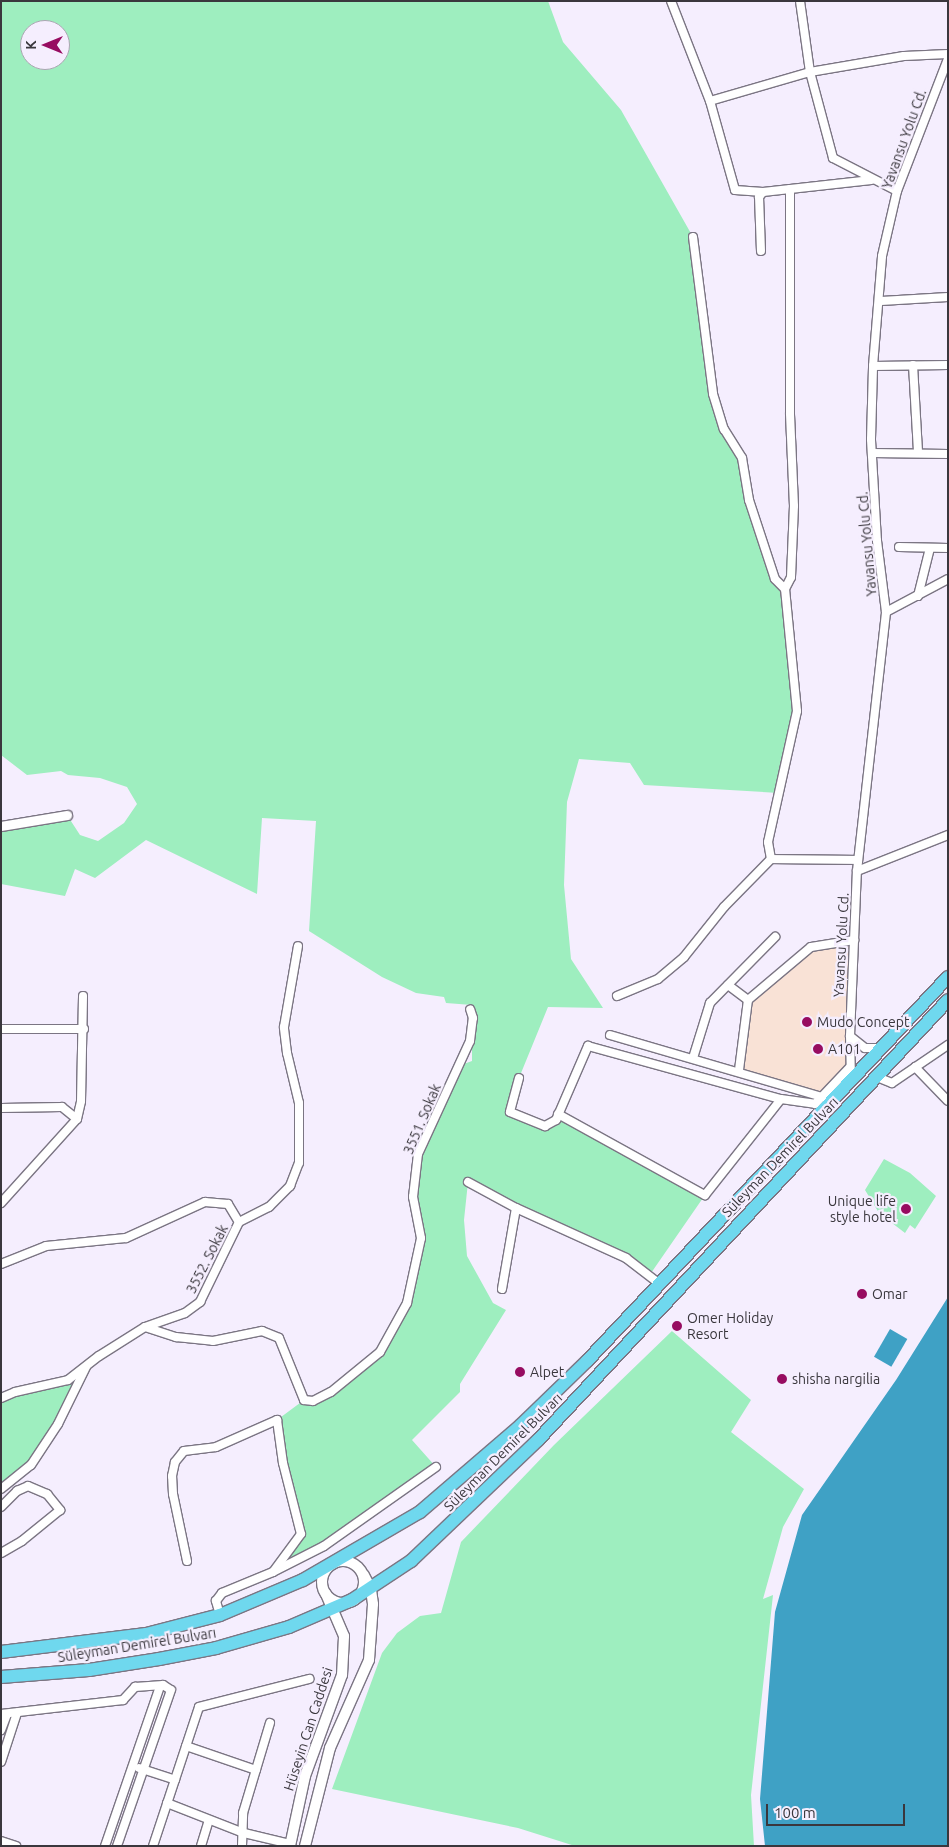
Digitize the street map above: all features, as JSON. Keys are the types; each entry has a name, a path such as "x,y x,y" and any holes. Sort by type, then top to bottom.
{"highway":[{"name":"Süleyman Demirel Bulvarı","path":"1,1652 146,1634 220,1614 284,1590 387,1533 454,1484 587,1361 661,1285 948,977"},
{"name":"Süleyman Demirel Bulvarı","path":"1,1677 89,1670 216,1648 289,1627 334,1609 371,1590 412,1560 538,1440 779,1178 877,1077 948,1000"}],"main road":[{"path":"352,1562 364,1575 360,1593 352,1600 334,1601 326,1594 322,1578 332,1565 352,1562"},
{"name":"Hüseyin Can Caddesi","path":"305,1846 330,1748 369,1660 371,1590 364,1575"},
{"name":"Hüseyin Can Caddesi","path":"290,1845 305,1776 342,1675 344,1636 326,1594"}],"street":[{"path":"671,1 710,101 735,190 763,192 871,180"},
{"path":"800,1 810,72 832,158 871,180 897,190"},
{"path":"710,101 810,72 904,56 948,54"},
{"name":"Yavansu Yolu Cd.","path":"851,1082 850,1036 857,871 886,612 876,541 872,453 873,366 881,301 882,256 897,190 944,79 948,59"},
{"path":"771,860 768,842 797,711 785,589 791,577 794,506 790,413 790,190"},
{"path":"761,251 759,197 763,192"},
{"path":"692,238 713,394 724,429 742,458 749,500 775,579 785,589"},
{"path":"881,301 948,297"},
{"path":"873,366 948,364"},
{"path":"913,365 918,453"},
{"path":"872,453 948,454"},
{"path":"899,547 948,548"},
{"path":"918,596 930,548"},
{"path":"886,612 948,579"},
{"path":"1,826 67,815"},
{"path":"857,871 948,835"},
{"path":"617,996 658,979 677,962 724,907 771,860 858,860"},
{"path":"693,1058 710,1003 775,937"},
{"path":"738,1070 748,1000 811,947 854,940"},
{"name":"3552. Sokak","path":"1,1398 15,1392 68,1380 144,1328 184,1313 200,1302 239,1222 269,1207 290,1186 299,1163 299,1103 287,1053 284,1027 298,946"},
{"path":"728,985 748,1000"},
{"path":"1,1203 77,1119 82,1100 83,996"},
{"name":"3551. Sokak","path":"144,1328 176,1337 213,1341 262,1331 279,1338 304,1400 314,1401 356,1374 380,1352 408,1303 421,1238 413,1198 418,1154 470,1041 473,1018 470,1009"},
{"path":"1,1029 84,1029"},
{"path":"610,1036 738,1070 822,1097"},
{"path":"850,1036 870,1050 883,1048"},
{"path":"877,1077 892,1083 948,1044"},
{"path":"519,1078 510,1112 544,1126 556,1120 588,1046 780,1099 815,1104 846,1074 851,1064"},
{"path":"915,1067 948,1101"},
{"path":"558,1114 705,1194 780,1099"},
{"path":"1,1108 62,1107 77,1119"},
{"path":"468,1182 516,1208 626,1258 661,1285"},
{"path":"1,1264 46,1246 126,1238 205,1202 228,1204 239,1222"},
{"path":"502,1289 516,1208"},
{"path":"1,1489 31,1465 62,1417 86,1366"},
{"path":"186,1561 172,1476 175,1462 184,1451 216,1447 277,1420 283,1463 301,1534 273,1572"},
{"path":"220,1614 216,1601 222,1592 273,1572 324,1546 436,1467"},
{"path":"1,1507 28,1486 47,1494 60,1510 22,1541 1,1553"},
{"path":"153,1846 199,1707 309,1679"},
{"path":"105,1846 160,1686"},
{"path":"1,1730 4,1714 123,1700 135,1687 160,1686 171,1690 117,1846"},
{"path":"1,1762 17,1713"},
{"path":"242,1846 244,1833 243,1813 270,1723"},
{"path":"186,1746 256,1770"},
{"path":"132,1766 175,1780"},
{"path":"167,1803 244,1833 290,1845"},
{"path":"201,1846 209,1820"},
{"path":"1,1841 16,1846"}],"shaded area":[{"path":"854,940 851,1064 822,1097 739,1070 748,1000 811,947"}],"green space":[{"path":"1,1 548,1 563,42 621,110 693,237 713,394 742,458 749,500 775,579 785,589 797,711 779,793 644,785 630,763 579,759 567,802 564,885 571,959 603,1008 548,1007 519,1078 510,1112 545,1126 558,1114 705,1195 649,1276 625,1258 468,1182 464,1220 467,1256 493,1303 506,1310 460,1384 460,1392 412,1440 436,1467 324,1546 273,1572 301,1534 277,1420 304,1400 314,1401 380,1352 401,1320 421,1238 413,1197 418,1154 461,1065 472,1061 472,1005 446,1003 444,997 416,993 382,977 309,931 316,821 262,818 257,894 146,840 95,878 75,869 65,896 1,884 1,826 67,815 80,835 98,841 124,823 137,804 127,787 100,778 68,775 61,771 27,775 1,755"},
{"path":"884,1159 910,1173 936,1196 915,1229 910,1225 905,1233 879,1213 865,1190"},
{"path":"672,1331 751,1400 731,1432 804,1489 783,1527 763,1599 773,1595 751,1795 754,1846 575,1846 518,1828 332,1789 382,1653 397,1633 420,1616 441,1613 461,1542 554,1445"},
{"path":"86,1366 31,1465 1,1489 1,1398 68,1380"}],"water":[{"path":"948,1297 948,1846 765,1846 760,1799 775,1612 802,1515 896,1380"},
{"path":"890,1329 907,1339 891,1367 874,1357"}],"place":[{"name":"Mudo Concept","path":"807,1022"},
{"name":"A101","path":"818,1049"},
{"name":"Unique life style hotel","path":"906,1209"},
{"name":"Omar","path":"862,1294"},
{"name":"Omer Holiday Resort","path":"677,1326"},
{"name":"Alpet","path":"520,1372"},
{"name":"shisha nargilia","path":"782,1379"}]}
